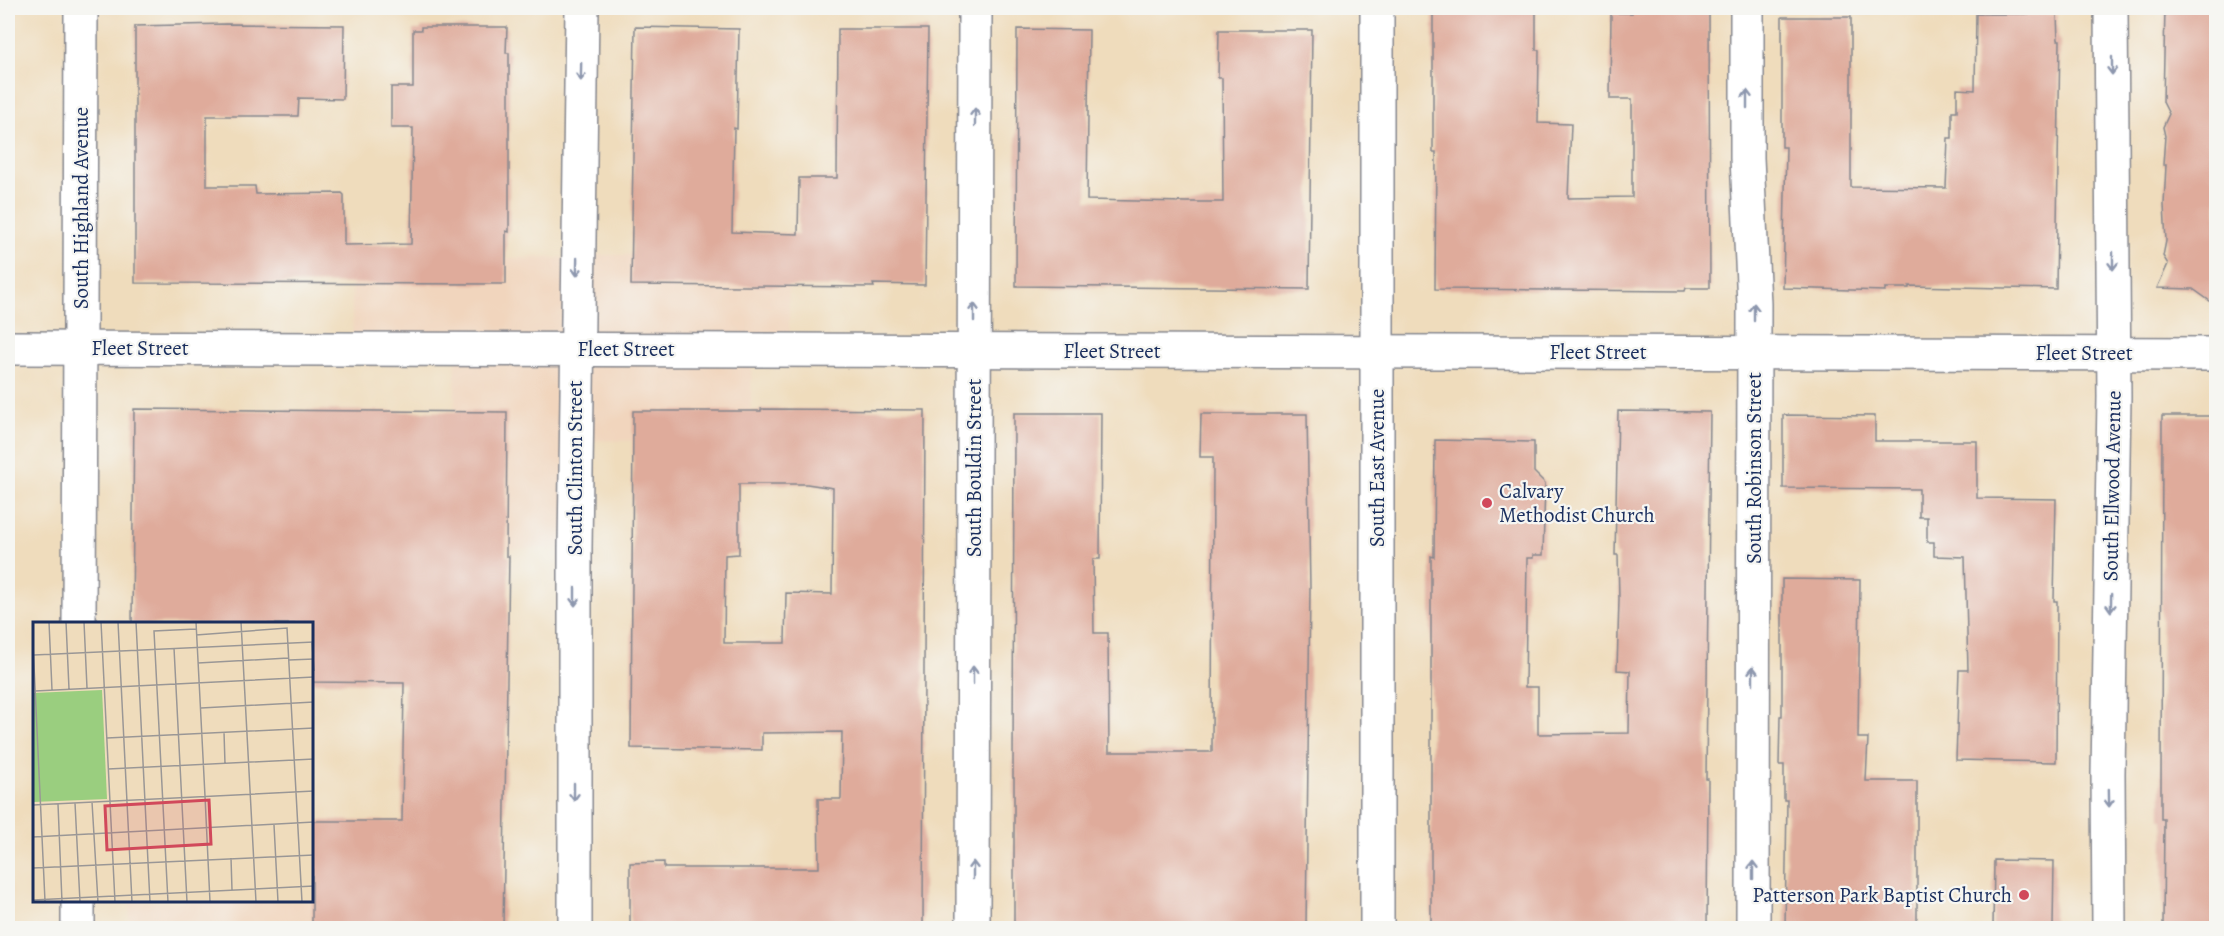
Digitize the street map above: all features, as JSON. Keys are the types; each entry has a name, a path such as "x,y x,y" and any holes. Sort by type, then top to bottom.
{"street":[{"name":"South Highland Avenue","path":"79,622 81,8"},
{"name":"South Clinton Street","path":"575,928 576,350 582,8"},
{"name":"South Bouldin Street","path":"973,928 975,8"},
{"name":"South East Avenue","path":"1377,8 1377,928"},
{"name":"South Robinson Street","path":"1747,8 1747,158 1754,304 1753,928"},
{"name":"South Ellwood Avenue","path":"2109,928 2108,774 2113,354 2111,8"},
{"name":"Fleet Street","path":"8,348 2217,354"},
{"path":"78,903 78,928"}],"shaded area":[{"path":"8,8 13,8 13,103 8,103"},
{"path":"779,254 788,281 790,351 752,351 750,442 571,440 568,549 451,548 456,349 353,348 351,256 572,258 573,255"},
{"path":"321,820 348,820 348,928 129,928 130,903 314,903"}],"building":[{"path":"1433,8 1536,8 1536,50 1539,50 1538,123 1571,124 1568,198 1632,197 1632,99 1610,99 1611,13 1632,13 1632,8 1709,8 1710,288 1686,288 1685,291 1435,289 1436,152 1433,152"},
{"path":"2165,8 2217,8 2217,306 2193,289 2157,288 2168,264 2163,256 2166,241 2164,205 2166,165 2163,165 2165,136 2163,127 2169,114 2163,102"},
{"path":"1976,14 2057,14 2058,40 2060,40 2056,289 1909,286 1909,288 1885,288 1885,291 1783,288 1786,147 1782,147 1782,17 1851,17 1851,187 1946,188 1948,138 1952,138 1952,111 1957,111 1957,89 1975,90"},
{"path":"344,25 343,99 299,98 298,116 207,116 207,186 255,186 256,194 342,193 344,195 344,245 411,244 413,128 391,128 391,87 413,87 413,30 421,30 421,27 507,27 509,232 506,231 506,284 135,283 135,26"},
{"path":"635,27 739,29 732,232 798,234 799,178 837,178 838,29 928,29 925,285 873,284 874,287 631,285"},
{"path":"1017,29 1089,30 1087,200 1186,202 1223,202 1222,78 1218,78 1219,30 1312,30 1309,289 1016,286"},
{"path":"134,409 507,412 506,556 509,556 503,928 312,928 314,821 402,821 404,683 314,682 314,622 132,622"},
{"path":"761,409 925,410 923,928 630,928 630,863 664,862 664,868 819,868 818,799 841,799 842,732 762,733 762,750 631,748 633,411 761,411","holes":["739,484 807,484 833,488 832,594 786,593 785,643 724,643 725,555 739,554"]},
{"path":"1618,411 1710,412 1706,779 1708,779 1707,928 1431,928 1431,556 1434,557 1435,440 1534,442 1534,472 1545,483 1543,555 1533,555 1533,558 1527,558 1525,687 1538,687 1538,734 1629,733 1630,671 1617,670 1619,599 1618,555 1615,555"},
{"path":"1014,413 1101,413 1100,559 1093,559 1094,633 1108,633 1109,752 1212,752 1213,457 1200,457 1201,414 1307,414 1310,588 1306,928 1014,928"},
{"path":"1783,415 1875,416 1875,441 1977,441 1977,498 2056,499 2054,601 2057,601 2056,762 1956,760 1959,670 1968,670 1965,557 1934,556 1934,542 1927,542 1927,517 1919,517 1919,489 1783,488"},
{"path":"2162,416 2217,416 2217,928 2163,928"},
{"path":"1782,579 1860,580 1858,738 1868,738 1866,781 1917,781 1917,928 1785,928 1787,800 1784,800 1784,765 1779,765 1780,716 1782,716"},
{"name":"Patterson Park Baptist Church","path":"1994,860 2054,861 2053,928 1993,928"}],"place":[{"name":"Calvary Methodist Church","path":"1487,503"},
{"name":"Patterson Park Baptist Church","path":"2024,895"}]}
